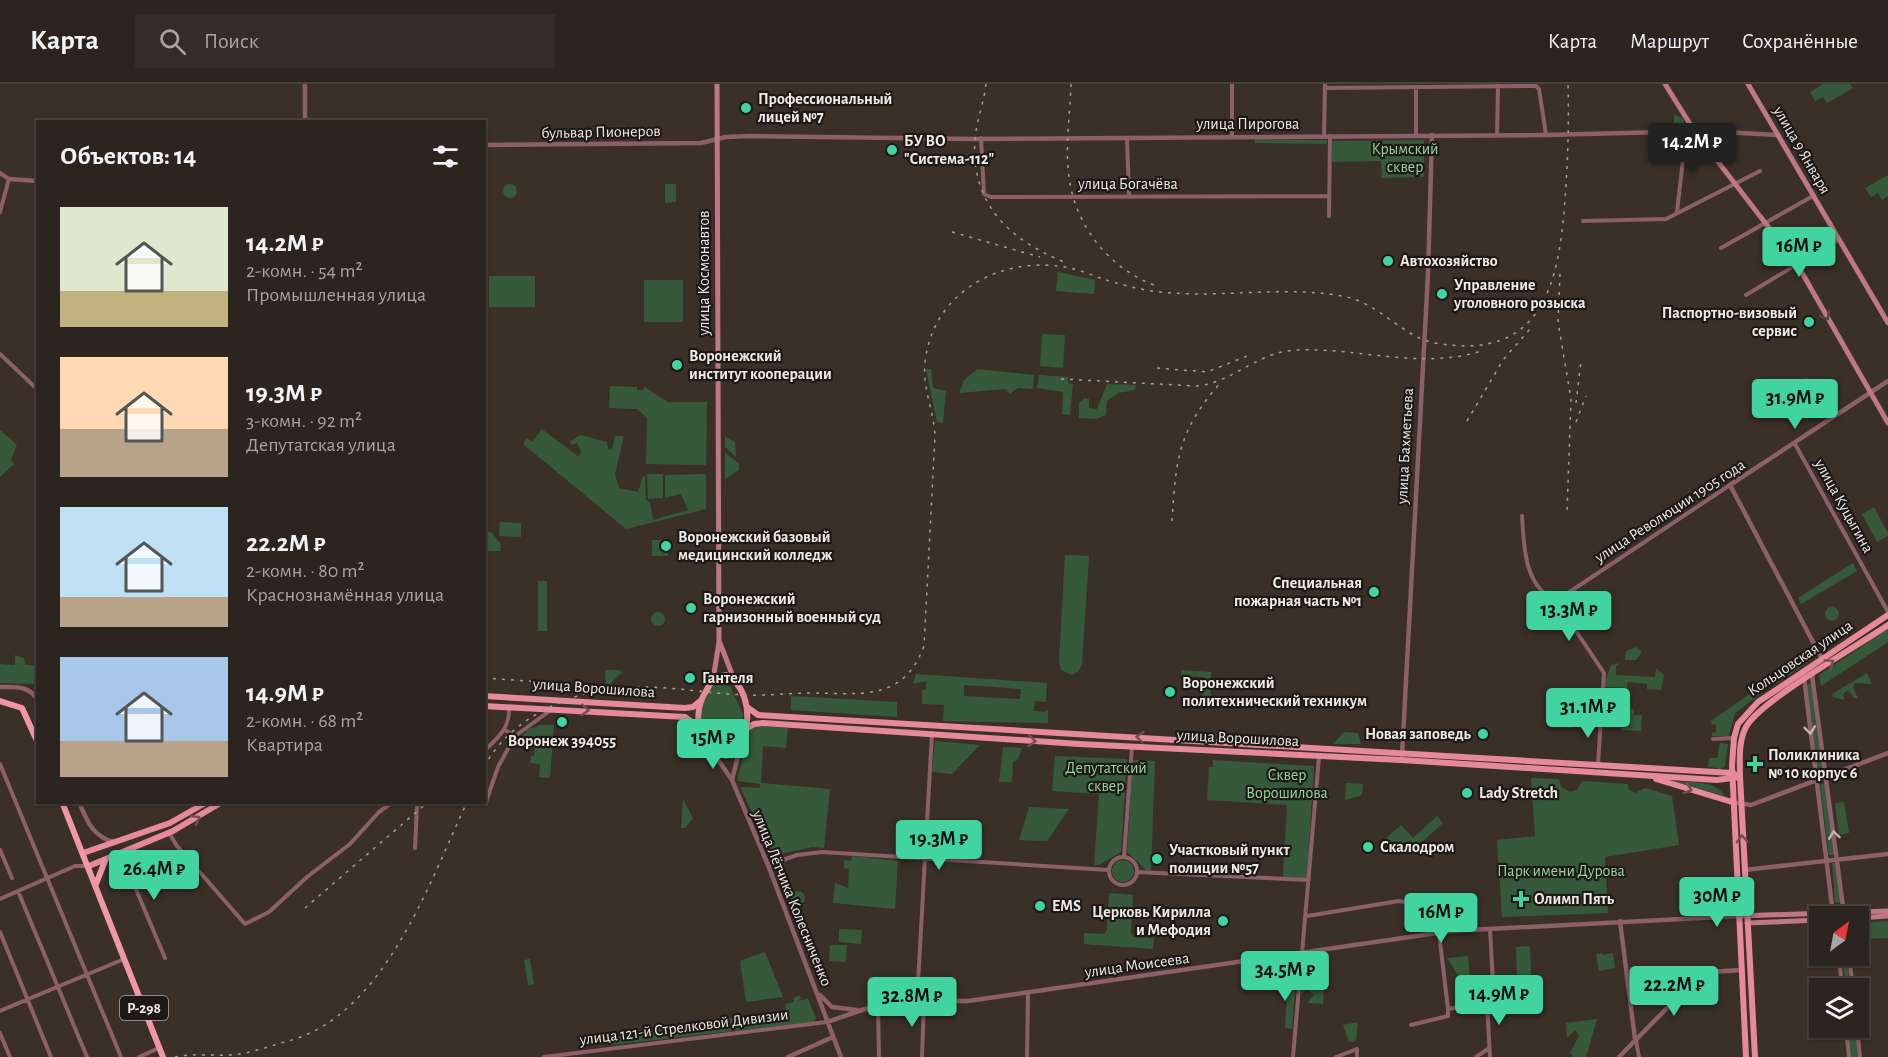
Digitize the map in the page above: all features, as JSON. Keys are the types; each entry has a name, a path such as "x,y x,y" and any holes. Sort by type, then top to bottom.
{"highway":[{"path":"0,701 22,708 36,740"},
{"name":"Р-298","path":"63,804 163,1057"},
{"path":"96,885 105,861"}],"main road":[{"name":"улица Космонавтов","path":"713,680 719,642 717,84"},
{"name":"улица 9 Января","path":"1748,84 1888,323"},
{"path":"1666,86 1695,132 1797,264 1888,423"},
{"name":"Кольцовская улица","path":"1735,735 1741,720 1758,702 1888,614"},
{"name":"Кольцовская улица","path":"1740,777 1741,745 1746,728 1756,715 1888,625"},
{"name":"улица Космонавтов","path":"719,642 736,683"},
{"path":"726,675 736,683 747,707 745,730 740,746 727,755 711,749 699,727 696,714 700,701 713,680 726,675"},
{"name":"улица Ворошилова","path":"486,696 685,708 700,701"},
{"name":"улица Ворошилова","path":"486,706 685,717 699,727"},
{"name":"улица Ворошилова","path":"747,707 754,714 772,716 1010,731 1098,734 1644,775 1732,776"},
{"name":"улица Ворошилова","path":"745,730 754,724 763,723 1097,745 1319,757 1402,756 1598,765 1732,776"},
{"path":"1097,745 1098,734"},
{"path":"1735,735 1732,802 1746,1057"},
{"path":"1644,775 1732,802"},
{"path":"1732,776 1740,777 1755,1057"},
{"path":"83,853 170,823 203,804"},
{"path":"89,866 169,832 218,804"},
{"path":"1869,912 1888,911"},
{"path":"1738,916 1748,920 1809,920"},
{"path":"1748,920 1809,916"},
{"path":"1869,917 1888,916"}],"street":[{"path":"305,84 305,120"},
{"path":"1232,84 1232,137"},
{"path":"1666,86 1674,84"},
{"path":"1497,135 1498,85"},
{"path":"1329,216 1325,86 1531,85 1539,89 1546,135"},
{"path":"1416,87 1416,134"},
{"name":"улица Пирогова","path":"718,139 850,136 1232,137 1695,132 1778,135"},
{"path":"1677,213 1686,133"},
{"name":"улица Бахметьева","path":"1402,756 1428,274 1432,135"},
{"path":"1126,137 1129,196"},
{"name":"улица Богачёва","path":"981,138 984,194 991,197 1328,196"},
{"name":"бульвар Пионеров","path":"486,145 701,143 718,139"},
{"path":"1583,221 1666,219 1760,171"},
{"path":"0,173 9,179 36,181"},
{"path":"0,212 9,179"},
{"path":"1721,248 1813,196"},
{"path":"1746,295 1839,239"},
{"path":"0,354 36,388"},
{"name":"улица Революции 1905 года","path":"1556,601 1888,381"},
{"name":"улица Куцыгина","path":"1796,444 1888,614"},
{"path":"1730,485 1822,659"},
{"path":"1522,516 1524,544 1533,582 1542,595 1556,601 1604,673 1598,765"},
{"path":"1803,672 1832,906"},
{"path":"1812,675 1843,906"},
{"path":"0,687 25,688 36,692"},
{"path":"486,749 505,730 509,718 508,707"},
{"path":"486,801 498,767 514,736 553,708"},
{"path":"505,730 514,736"},
{"path":"917,1001 932,733"},
{"path":"1713,739 1735,735"},
{"path":"732,780 740,746"},
{"path":"1124,856 1132,746"},
{"name":"улица Лётчика Колесниченко","path":"711,749 732,780 768,865 841,1057"},
{"path":"1732,802 1751,805 1888,753"},
{"path":"1293,1057 1299,963 1303,953 1307,916 1319,757"},
{"path":"0,764 121,1057"},
{"path":"80,804 92,830 105,840 117,843"},
{"path":"169,832 177,846 245,924 269,912 307,877 350,844 379,812 390,804"},
{"path":"415,848 418,804"},
{"path":"0,850 12,878"},
{"path":"768,865 797,855 822,852 1108,870"},
{"path":"75,866 83,853"},
{"path":"121,854 165,958"},
{"path":"1744,870 1888,854"},
{"path":"1108,870 1115,859 1124,856"},
{"path":"1108,870 1111,878 1122,885 1133,879 1137,872 1134,863 1124,856"},
{"path":"0,899 75,866 89,866"},
{"path":"1137,872 1309,880"},
{"path":"18,891 87,1057"},
{"path":"1307,916 1399,901 1430,903 1431,934"},
{"name":"улица Моисеева","path":"827,1022 865,1009 917,1001 968,1001 1439,933 1490,928 1738,916"},
{"path":"1620,921 1639,1057"},
{"path":"1490,928 1494,1001"},
{"path":"0,932 51,1057"},
{"path":"1411,1025 1448,1016 1439,933"},
{"path":"0,1011 124,959"},
{"path":"1619,1057 1670,1005 1692,977 1710,972 1740,970"},
{"path":"815,989 832,1007 845,1011 865,1009"},
{"path":"1027,1057 1028,993"},
{"path":"922,1057 924,1000"},
{"path":"1448,1009 1494,1001 1527,1000"},
{"path":"1487,1003 1490,1057"},
{"path":"878,1007 879,1057"},
{"name":"улица 121-й Стрелковой Дивизии","path":"544,1057 827,1022"},
{"path":"0,1034 10,1057"},
{"path":"788,1057 833,1037"},
{"path":"1847,1038 1849,1057"},
{"path":"1858,1038 1860,1057"},
{"path":"139,1057 159,1047"},
{"path":"1336,1057 1357,1049 1357,1057"},
{"path":"1476,1057 1489,1049"}],"green space":[{"path":"1823,84 1850,84 1853,88 1827,103 1823,97 1815,101 1810,92"},
{"path":"1674,115 1683,118 1686,128 1674,129"},
{"path":"1255,139 1327,140 1327,144 1255,143"},
{"name":"Крымский сквер","path":"1424,140 1424,177 1382,178 1381,161 1332,162 1332,141"},
{"path":"1888,175 1888,196 1882,200 1878,193 1871,197 1865,188"},
{"path":"507,184 513,184 517,191 513,198 507,198 503,194 503,188"},
{"path":"665,184 676,184 676,202 665,203"},
{"path":"1058,272 1095,280 1094,294 1056,291"},
{"path":"489,276 535,276 535,307 489,307"},
{"path":"644,280 683,280 683,322 644,322"},
{"path":"1042,334 1065,335 1063,368 1040,366"},
{"path":"926,369 931,369 933,388 946,391 943,423 937,422"},
{"path":"977,369 1034,375 1033,389 1018,388 1010,394 1006,389 959,393 964,380"},
{"path":"1039,375 1068,377 1068,383 1073,384 1070,415 1062,414 1063,392 1037,388"},
{"path":"1807,378 1813,388 1822,390 1821,394 1808,401 1795,384 1798,380"},
{"path":"1107,384 1136,385 1135,390 1118,393 1107,401 1106,415 1096,419 1079,418 1079,403 1085,398 1089,399 1089,408 1097,409"},
{"path":"610,386 637,387 637,390 643,390 644,387 668,402 707,402 706,465 646,464 647,418 637,409 609,408"},
{"path":"542,429 579,457 581,451 577,443 571,445 570,441 581,435 607,442 608,450 612,449 615,436 624,436 615,474 619,488 638,492 643,476 645,476 646,500 650,502 653,520 688,510 681,494 665,498 665,475 706,474 706,509 626,529 523,444 527,438 532,442"},
{"path":"0,430 17,445 11,460 14,464 0,477"},
{"path":"725,436 735,442 736,457 725,447"},
{"path":"725,452 739,464 739,470 725,479"},
{"path":"647,474 663,474 663,498 648,499"},
{"path":"1874,507 1888,533 1888,536 1877,542 1862,514"},
{"path":"500,522 521,523 521,537 499,536"},
{"path":"486,532 491,532 500,543 501,551 487,551"},
{"path":"652,540 668,540 668,556 652,556"},
{"path":"1065,555 1089,556 1082,664 1079,671 1072,675 1061,670 1059,662"},
{"path":"1853,563 1857,571 1801,604 1798,598"},
{"path":"538,581 547,581 547,631 538,631"},
{"path":"1829,607 1835,607 1839,614 1835,621 1829,621 1825,617 1825,611"},
{"path":"658,612 663,614 665,619 663,624 658,626 653,624 651,619 653,614"},
{"path":"1888,629 1888,642 1821,686 1819,675"},
{"path":"1636,647 1642,652 1636,660 1625,660 1626,651"},
{"path":"1808,654 1811,660 1773,686 1769,681"},
{"path":"15,655 24,658 25,665 36,665 36,684 0,683 0,664 15,665"},
{"path":"1620,663 1616,666 1616,675 1655,677 1656,668 1664,675 1661,690 1647,689 1647,684 1628,682 1627,688 1603,687 1611,665"},
{"path":"605,670 622,672 610,684 606,684"},
{"path":"1181,670 1211,672 1211,705 1202,705 1203,677 1181,676"},
{"path":"1867,673 1872,684 1855,683 1853,688 1858,698 1854,698 1848,690 1843,694 1844,700 1833,697 1832,694"},
{"path":"916,674 1047,683 1046,702 1035,701 1034,711 1048,710 1048,723 943,721 944,705 922,704 922,690 926,690 926,681 913,684","holes":["964,685 1021,689 1020,699 964,696"]},
{"path":"720,682 730,686 743,714 736,743 725,750 715,747 708,740 702,719 706,696 712,687"},
{"path":"1811,683 1824,772 1818,774 1807,685"},
{"path":"1764,684 1767,689 1735,713 1729,736 1712,736 1712,733 1716,732 1716,724 1712,725 1711,721"},
{"path":"791,696 897,702 897,717 791,710"},
{"path":"1622,708 1634,709 1634,715 1642,715 1641,731 1621,730"},
{"path":"541,725 554,725 550,778 539,777 540,764 530,763 531,756 534,756 535,743 518,742 528,729"},
{"path":"757,726 788,728 786,748 763,746 761,783 830,789 824,848 812,847 772,856 740,787 760,788 760,784 737,781 749,732"},
{"path":"1344,732 1358,733 1361,744 1333,744"},
{"path":"935,741 980,745 952,774 932,772"},
{"path":"1720,743 1728,744 1725,766 1718,771 1717,768 1708,767 1709,758 1717,758"},
{"path":"1003,747 1022,748 1018,759 1013,762 1012,782 999,782"},
{"name":"Депутатский сквер","path":"1055,756 1127,759 1121,852 1099,865 1094,865 1099,794 1052,791"},
{"name":"Депутатский сквер","path":"1133,760 1155,761 1151,870 1146,870 1127,852"},
{"name":"Сквер Ворошилова","path":"1213,760 1314,766 1307,878 1283,877 1287,805 1207,800 1209,767 1213,767"},
{"name":"Парк имени Дурова","path":"1531,778 1559,779 1561,787 1570,792 1577,790 1582,781 1628,784 1629,790 1635,793 1645,788 1672,796 1679,845 1605,857 1608,913 1502,917 1497,840 1535,836"},
{"path":"1672,781 1708,784 1725,796"},
{"path":"1346,783 1363,784 1362,795 1345,800"},
{"path":"1825,783 1834,855 1829,855 1820,785"},
{"path":"683,799 693,818 685,828 681,828"},
{"path":"1844,802 1849,833 1839,835 1835,803"},
{"path":"1029,807 1069,809 1047,841 1019,840"},
{"path":"1437,816 1443,823 1410,853 1401,843 1393,849 1384,840 1401,825 1413,838"},
{"path":"852,856 898,861 895,909 833,903 835,883 848,888 849,869 844,868 844,860 851,861"},
{"path":"1123,860 1131,863 1134,871 1131,879 1123,882 1115,879 1112,871 1115,863"},
{"path":"1832,863 1835,863 1842,902 1835,903"},
{"path":"795,891 801,891 805,898 801,905 795,905 791,901 791,895"},
{"path":"1109,893 1133,895 1131,932 1133,937 1154,938 1153,949 1084,944 1084,933 1104,934 1107,930"},
{"path":"1888,921 1888,938 1869,939 1869,922"},
{"path":"839,929 862,930 861,944 839,942"},
{"path":"830,945 847,945 846,962 829,961"},
{"path":"1530,946 1531,975 1517,976 1516,947"},
{"path":"765,952 783,997 746,1002 740,961"},
{"path":"1602,953 1602,955 1613,953 1615,968 1599,971 1596,954"},
{"path":"1468,956 1471,993 1462,994 1459,977 1447,958"},
{"path":"530,959 534,984 528,985 524,960"},
{"path":"1297,965 1292,1029 1285,1028 1288,983 1242,979 1242,973"},
{"path":"1311,965 1311,968 1325,968 1323,1004 1307,1003 1314,995 1307,989 1301,995 1303,966"},
{"path":"1843,966 1848,966 1850,978 1845,978"},
{"path":"799,995 801,999 796,1001 808,999 816,1018 814,1022 610,1045 609,1034 786,1011 785,1004 794,1002 793,998"},
{"path":"1597,1019 1586,1057 1574,1057 1570,1053 1579,1036 1575,1030 1567,1038 1566,1023"},
{"path":"1358,1022 1356,1041 1349,1042 1343,1025"},
{"path":"1849,1038 1856,1038 1859,1057 1851,1057"}],"railway":[{"path":"986,84 975,138 975,161 979,182 986,200 1010,230 1044,253 1064,262"},
{"path":"1071,84 1068,166 1073,195 1079,212 1087,229 1110,257 1140,279 1157,286"},
{"path":"486,764 508,736 524,723 559,703 598,691 649,687 745,695 845,694 877,691 892,686 904,677 915,664 924,646 935,436 925,381 925,362 931,337 941,316 956,298 974,284 994,274 1017,267 1041,265 1070,268 1120,284 1163,292 1193,294 1300,292 1342,296 1368,305 1412,334 1435,343 1471,346 1500,341 1522,328 1538,310 1549,287 1557,260 1566,184 1568,84"},
{"path":"952,232 1040,257"},
{"path":"1560,274 1558,322 1571,399 1567,512"},
{"path":"1467,421 1503,360 1530,329"},
{"path":"1061,379 1197,386 1210,384 1269,356 1296,350 1414,358 1461,356 1484,350"},
{"path":"1157,368 1207,372 1247,356"},
{"path":"1576,403 1581,361"},
{"path":"1172,521 1175,480 1182,446 1196,416 1221,382"},
{"path":"1576,422 1586,396"},
{"path":"486,678 600,686"},
{"path":"305,908 426,804"},
{"path":"175,1057 237,1054 288,1041 322,1027 351,1004 377,976 399,942 419,907 466,804"}],"place":[{"name":"Профессиональный лицей №7","path":"746,108"},
{"name":"БУ ВО \"Система-112\"","path":"892,150"},
{"name":"Автохозяйство","path":"1388,261"},
{"name":"Управление уголовного розыска","path":"1442,294"},
{"name":"Паспортно-визовый сервис","path":"1809,322"},
{"name":"Воронежский институт кооперации","path":"677,365"},
{"name":"Воронежский базовый медицинский колледж","path":"666,546"},
{"name":"Специальная пожарная часть №1","path":"1374,592"},
{"name":"Воронежский гарнизонный военный суд","path":"691,608"},
{"name":"Гантеля","path":"690,678"},
{"name":"Воронежский политехнический техникум","path":"1170,692"},
{"name":"Воронеж 394055","path":"562,722"},
{"name":"Новая заповедь","path":"1483,734"},
{"name":"Поликлиника № 10 корпус 6","path":"1755,764"},
{"name":"Lady Stretch","path":"1467,793"},
{"name":"Скалодром","path":"1368,847"},
{"name":"Участковый пункт полиции №57","path":"1157,859"},
{"name":"Олимп Пять","path":"1521,899"},
{"name":"EMS","path":"1040,906"},
{"name":"Церковь Кирилла и Мефодия","path":"1223,921"}]}
